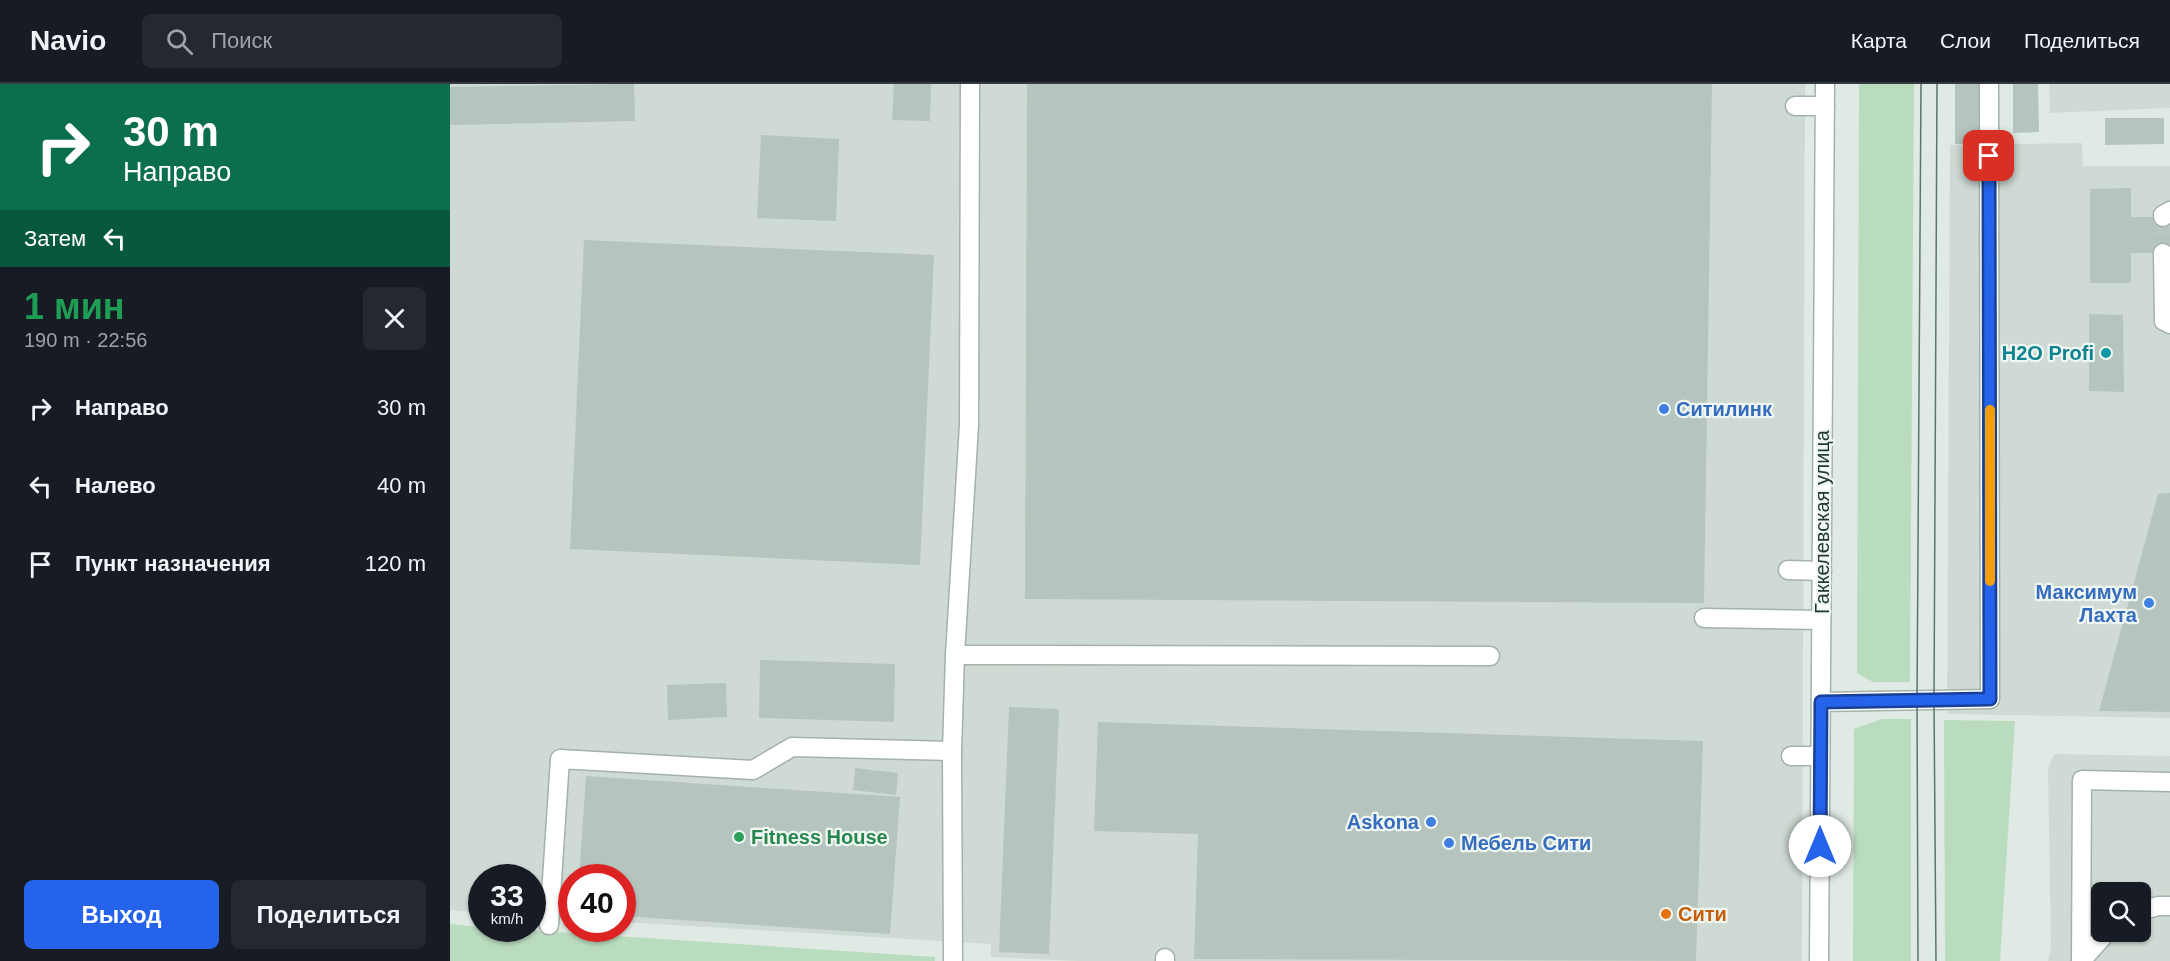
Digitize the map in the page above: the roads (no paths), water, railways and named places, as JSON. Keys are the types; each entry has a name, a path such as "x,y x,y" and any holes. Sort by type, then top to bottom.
{"street":[{"path":"953,961 952,751 955,656 969,425 970,84"},
{"name":"Гаккелевская улица","path":"1819,961 1825,84"},
{"path":"1821,702 1990,699 1989,84"},
{"path":"1795,106 1825,106"},
{"path":"2163,253 2167,288 2164,321 2169,322"},
{"path":"1788,570 1822,571"},
{"path":"1704,618 1821,620"},
{"path":"955,656 1490,656"},
{"path":"549,924 560,759 753,770 792,747 952,751"},
{"path":"1791,756 1820,756"},
{"path":"2081,961 2082,780 2170,782"},
{"path":"2151,908 2170,906"},
{"path":"2081,961 2098,942"}],"tunnel":[{"path":"2163,217 2163,253"}],"tram line":[{"path":"1918,961 1917,701 1921,84"},
{"path":"1936,961 1934,701 1937,84"}],"place":[{"name":"H2O Profi","path":"2106,353"},
{"name":"Ситилинк","path":"1664,409"},
{"name":"Максимум Лахта","path":"2149,603"},
{"name":"Askona","path":"1431,822"},
{"name":"Fitness House","path":"739,837"},
{"name":"Мебель Сити","path":"1449,843"},
{"name":"Сити","path":"1666,914"}]}
